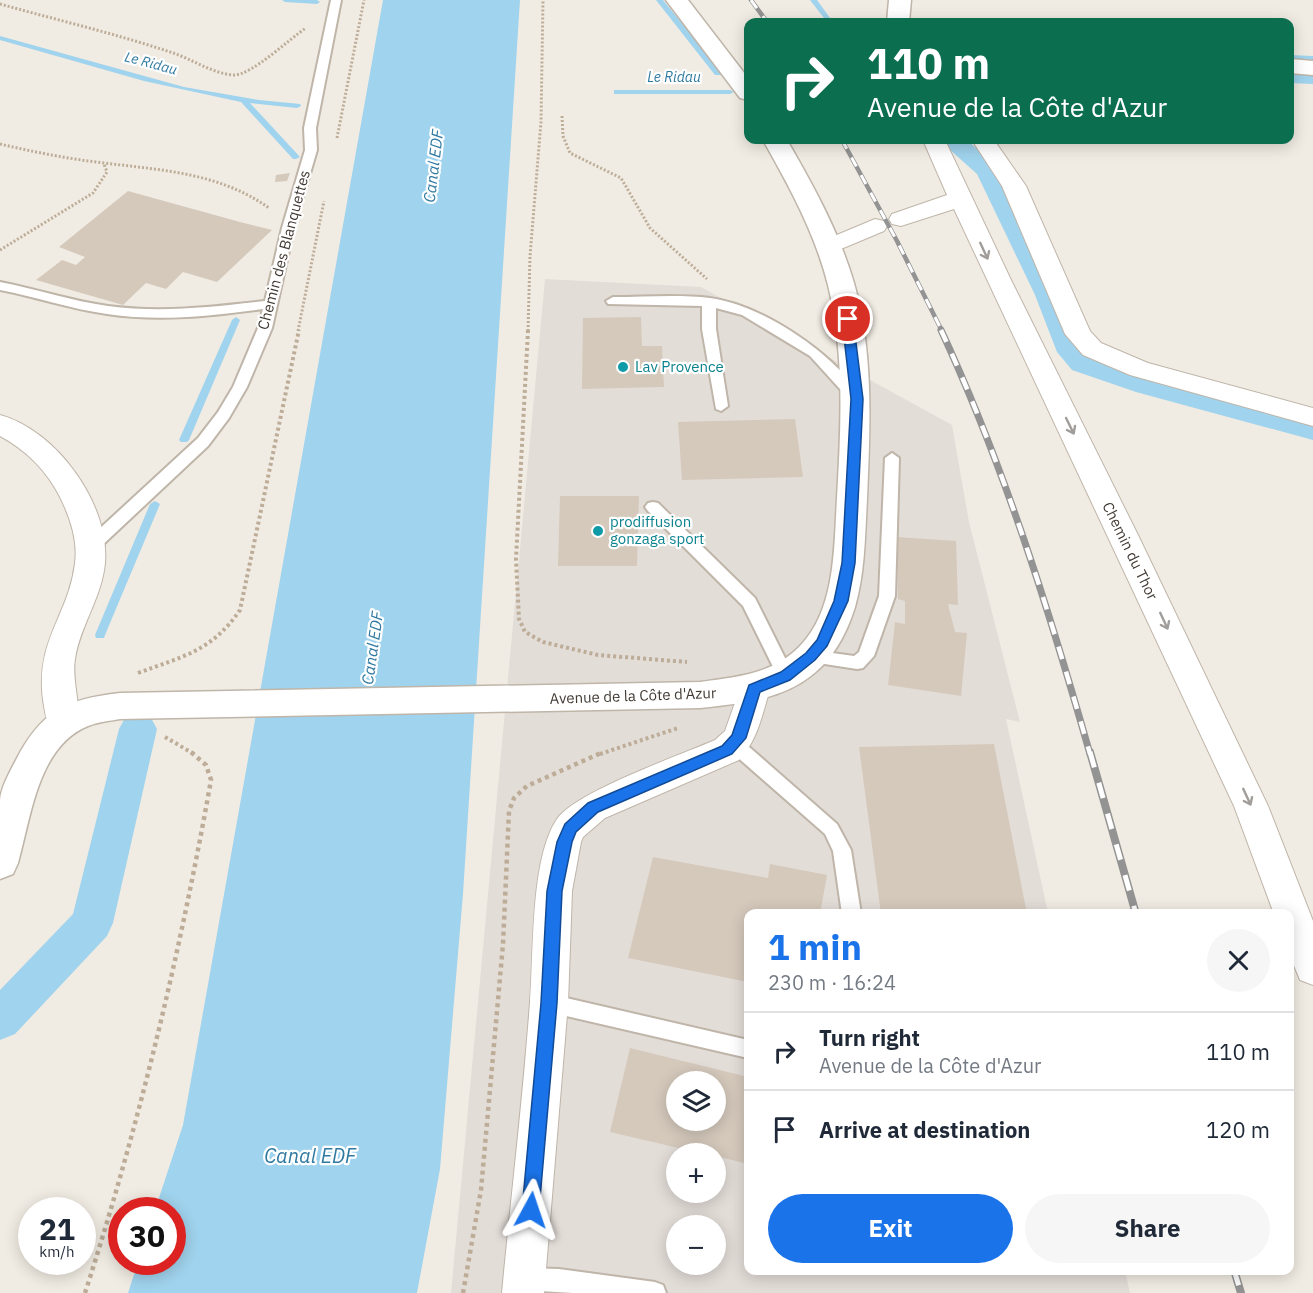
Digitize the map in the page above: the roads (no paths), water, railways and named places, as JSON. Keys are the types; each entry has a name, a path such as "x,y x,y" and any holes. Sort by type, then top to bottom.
{"street":[{"path":"677,0 744,87"},
{"path":"898,18 900,0"},
{"path":"1294,66 1313,68"},
{"path":"524,1286 549,1003 554,891 564,842 570,828 580,817 608,799 716,756 734,744 770,682 811,656 822,643 841,601 848,563 857,399 851,335 841,285 829,246 801,183 777,144"},
{"name":"Chemin du Thor","path":"936,144 1251,806 1290,909"},
{"path":"986,144 1014,186 1078,334 1092,349 1139,369 1313,417"},
{"path":"901,219 960,198"},
{"path":"829,246 875,226"},
{"path":"0,424 32,442 59,472 80,508 90,547 84,585 60,650 57,678 63,722"},
{"name":"Avenue de la Côte d'Azur","path":"0,863 33,759 46,738 63,722 94,710 120,706 164,707 700,695 770,682"},
{"name":"Chemin du Thor","path":"1294,918 1313,968"}],"lane":[{"name":"Chemin des Blanquettes","path":"90,547 214,430 240,387 265,328 288,228 311,150 310,128 336,0"},
{"path":"0,286 86,307 122,313 200,312 271,304"},
{"path":"613,301 709,303 747,312 815,353 857,399"},
{"path":"709,303 709,329 721,406"},
{"path":"811,656 857,663 866,656 887,596 892,458"},
{"path":"652,507 749,602 770,682"},
{"path":"734,744 831,829 842,850 851,909"},
{"path":"549,1003 744,1048"},
{"path":"524,1286 559,1281 655,1293"}],"water":[{"name":"Canal EDF","path":"383,0 520,0 463,894 440,1169 417,1293 128,1293 134,1275 186,1275 186,1197 159,1197 183,1125"}],"waterway":[{"path":"285,0 317,2"},
{"path":"659,0 718,73"},
{"path":"813,0 827,18"},
{"name":"Le Ridau","path":"0,38 184,89 222,97 297,106"},
{"name":"Le Ridau","path":"1294,57 1313,58"},
{"path":"1294,76 1313,77"},
{"name":"Le Ridau","path":"617,92 730,92"},
{"path":"244,101 296,157"},
{"path":"957,144 988,170 1050,295 1072,352 1083,363 1147,385 1313,429"},
{"path":"184,440 236,320"},
{"path":"100,635 155,504"},
{"path":"0,1020 92,923 138,729"}],"railway":[{"path":"751,0 764,18"},
{"path":"844,144 897,241 942,331"},
{"path":"941,330 985,433 1024,539 1090,754"},
{"path":"1090,752 1135,909"},
{"path":"1236,1275 1241,1293"}],"place":[{"name":"Lav Provence","path":"623,367"},
{"name":"prodiffusion gonzaga sport","path":"598,531"}]}
